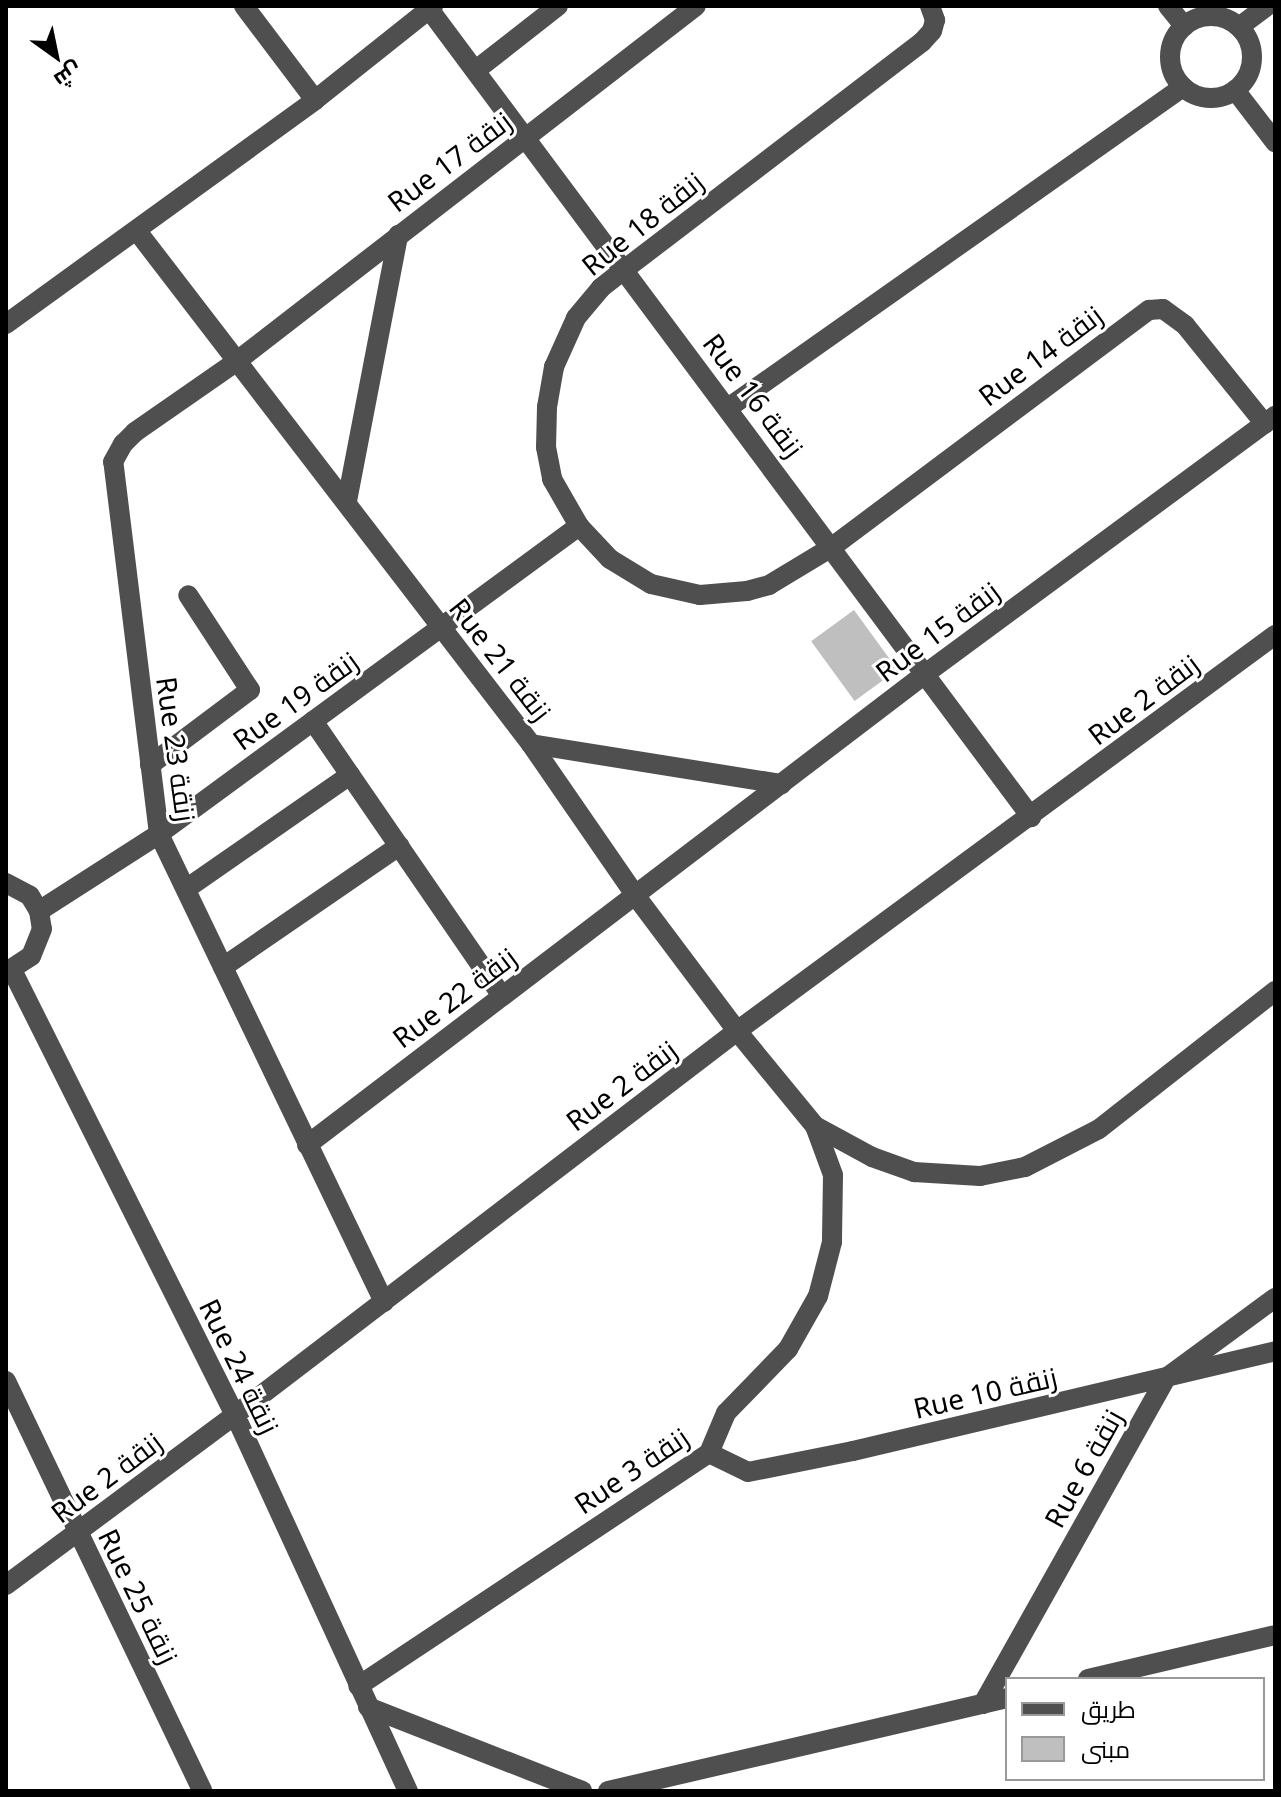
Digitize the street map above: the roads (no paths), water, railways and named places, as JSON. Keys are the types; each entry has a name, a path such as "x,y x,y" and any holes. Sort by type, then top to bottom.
{"street":[{"path":"244,6 315,100"},
{"path":"476,70 558,6"},
{"name":"Rue 17 زنقة","path":"237,361 696,6"},
{"name":"Rue 18 زنقة","path":"832,547 769,585 734,593 700,595 677,592 631,574 610,559 579,526 560,496 548,463 546,429 550,387 554,367 576,318 601,288 922,42 932,31 935,20 930,6"},
{"path":"1168,6 1184,26"},
{"path":"1239,27 1267,6"},
{"path":"6,324 315,100 431,7"},
{"name":"Rue 16 زنقة","path":"431,7 1031,817"},
{"path":"1212,16 1239,27 1252,52 1251,67 1235,90 1209,98 1183,87 1175,76 1170,58 1176,37 1184,26 1197,18 1212,16"},
{"path":"728,408 1183,87"},
{"path":"1235,90 1275,142"},
{"name":"Rue 21 زنقة","path":"137,231 531,744 635,895 737,1031 815,1126"},
{"path":"347,501 398,235"},
{"name":"Rue 14 زنقة","path":"832,547 1149,310 1163,309 1185,325 1270,420"},
{"name":"Rue 23 زنقة","path":"237,361 135,432 123,444 113,462 159,834 384,1302"},
{"name":"Rue 15 زنقة","path":"635,895 925,674 1270,420"},
{"name":"Rue 19 زنقة","path":"39,911 159,834 579,526"},
{"path":"150,765 250,690 188,595"},
{"name":"Rue 2 زنقة","path":"6,1585 235,1415 737,1031 1275,635"},
{"path":"313,721 502,996"},
{"path":"531,744 782,784"},
{"path":"186,889 350,775"},
{"path":"223,967 399,846"},
{"path":"6,883 25,892 39,911 42,929 38,946 27,961 9,971"},
{"name":"Rue 22 زنقة","path":"307,1145 635,895"},
{"name":"Rue 24 زنقة","path":"9,971 235,1415 408,1791"},
{"path":"815,1126 872,1157 914,1172 969,1177 1025,1167 1099,1129 1275,991"},
{"name":"Rue 3 زنقة","path":"358,1686 709,1453 726,1413 788,1349 818,1296 832,1242 834,1195 833,1175 815,1126"},
{"name":"Rue 6 زنقة","path":"983,1704 1166,1378 1275,1298"},
{"name":"Rue 10 زنقة","path":"709,1453 748,1472 1275,1351"},
{"name":"Rue 25 زنقة","path":"6,1381 202,1791"},
{"path":"1096,1677 1275,1635"},
{"path":"608,1791 1005,1698"},
{"path":"368,1707 582,1791"}]}
